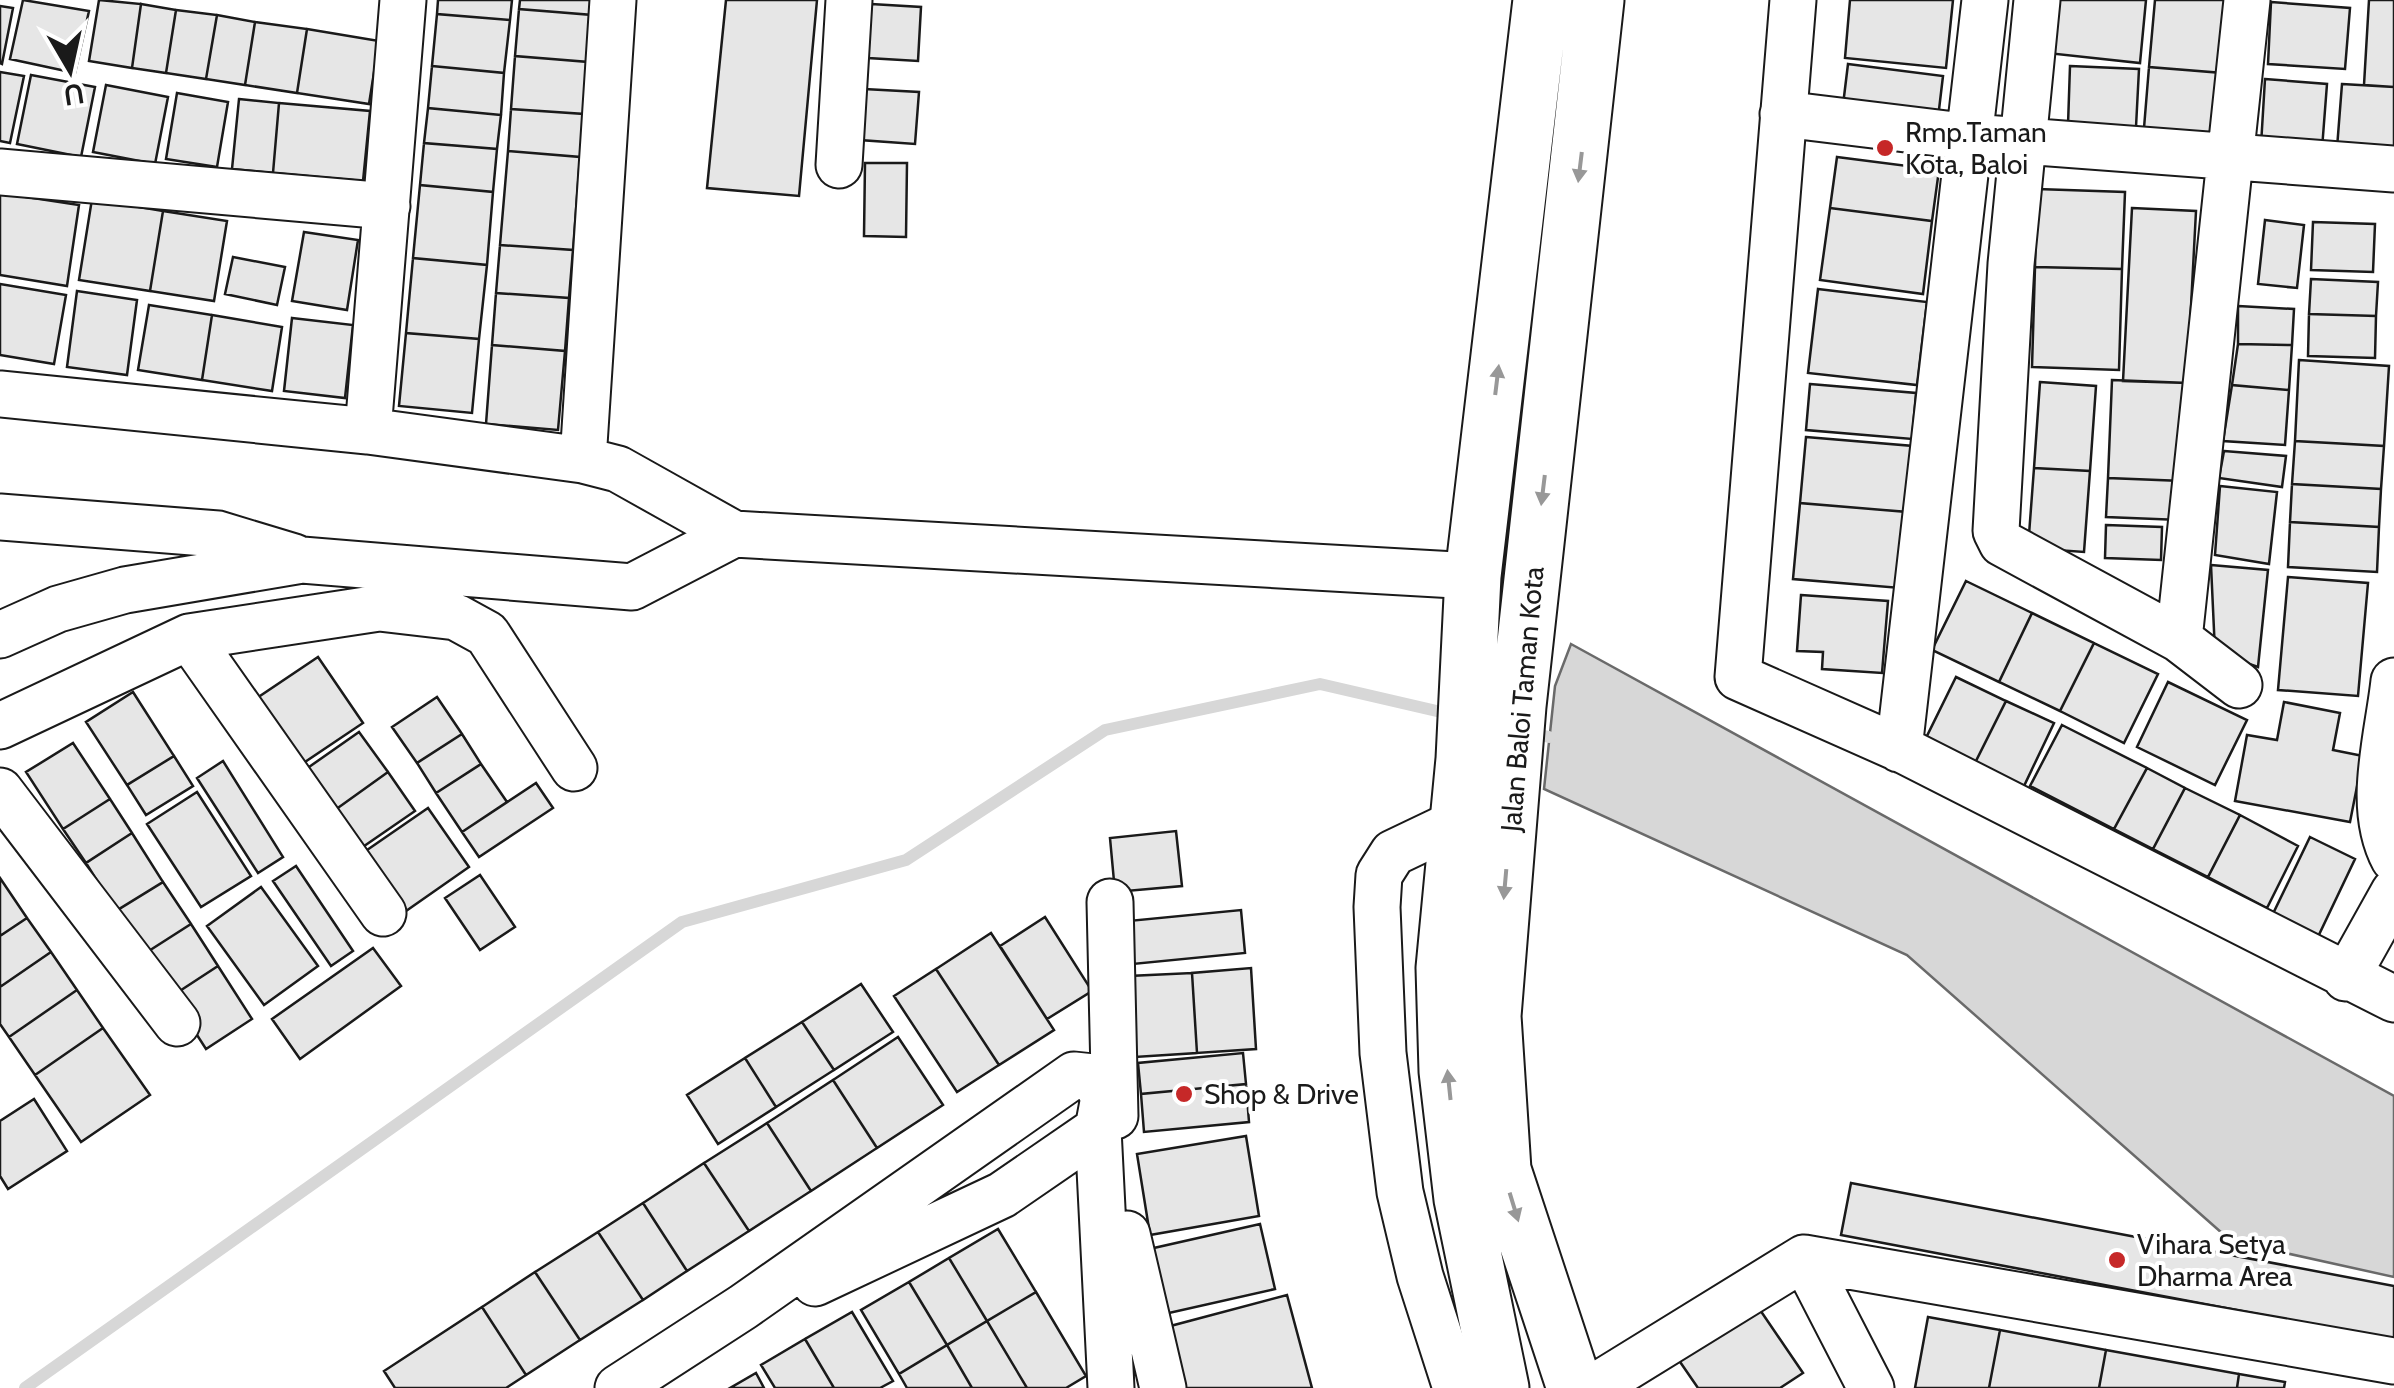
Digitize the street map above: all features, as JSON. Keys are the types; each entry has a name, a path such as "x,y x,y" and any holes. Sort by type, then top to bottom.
{"highway":[{"name":"Jalan Baloi Taman Kota","path":"1500,739 1466,686 1473,576 1541,0"},
{"name":"Jalan Baloi Taman Kota","path":"1575,1388 1503,1170 1493,1076 1493,1016 1500,739 1588,102 1596,0"},
{"path":"1532,100 1588,102"},
{"name":"Jalan Baloi Taman Kota","path":"1500,739 1458,822 1444,968 1447,1071 1462,1199 1501,1388"}],"street":[{"path":"368,431 403,0"},
{"path":"583,460 613,0"},
{"path":"839,165 849,0"},
{"path":"1793,0 1738,678 1902,750 2394,999"},
{"path":"1902,750 1985,0"},
{"path":"2037,0 2023,139 1996,531 2002,542 2179,640 2239,684"},
{"path":"2179,640 2247,0"},
{"path":"1783,114 1971,137 2394,169"},
{"path":"0,172 387,206"},
{"path":"0,394 368,431 583,460 618,468 734,534 1473,576"},
{"path":"0,517 218,534 302,560 632,587 734,534"},
{"path":"0,635 58,609 126,590 302,560"},
{"path":"0,726 188,636 379,608 456,617 487,634 574,768"},
{"path":"188,636 383,913"},
{"path":"2394,681 2380,806 2382,836 2394,859"},
{"path":"0,791 177,1022"},
{"path":"1456,1388 1420,1276 1400,1192 1383,1053 1378,907 1379,876 1393,853 1458,822"},
{"path":"2346,978 2394,892"},
{"path":"1110,902 1118,1155 1129,1252 1163,1388"},
{"path":"618,1388 743,1307 1074,1075 1093,1078 1104,1096 1098,1129 1110,1388"},
{"path":"743,1307 798,1290 1002,1194 1098,1129"},
{"path":"1804,1258 1871,1388"},
{"path":"1593,1388 1646,1373 1804,1258 2394,1361"}],"shaded area":[{"path":"1571,644 2394,1096 2394,1277 2231,1241 1907,955 1544,789 1555,686"}],"building":[{"path":"23,0 89,11 75,73 10,59"},
{"path":"99,0 141,4 132,68 89,61"},
{"path":"438,0 512,0 510,20 437,14"},
{"path":"520,0 593,0 592,15 519,9"},
{"path":"726,0 817,0 799,196 707,188"},
{"path":"1850,0 1953,0 1946,68 1845,58"},
{"path":"2053,0 2146,0 2140,63 2047,53"},
{"path":"2155,0 2229,0 2222,73 2149,67"},
{"path":"2369,0 2394,0 2394,87 2364,85"},
{"path":"2271,2 2350,8 2345,69 2268,64"},
{"path":"141,4 176,10 166,73 132,68"},
{"path":"871,4 921,7 918,61 868,58"},
{"path":"0,6 13,8 2,64 0,63"},
{"path":"519,9 592,15 588,62 515,56"},
{"path":"176,10 217,15 206,79 166,73"},
{"path":"437,14 510,20 504,73 432,66"},
{"path":"217,15 255,22 245,85 206,79"},
{"path":"255,22 307,29 297,93 245,85"},
{"path":"307,29 379,41 369,104 297,93"},
{"path":"515,56 588,62 584,114 511,109"},
{"path":"1848,64 1943,76 1938,118 1843,105"},
{"path":"432,66 504,73 501,115 428,108"},
{"path":"2070,66 2139,69 2136,127 2068,125"},
{"path":"2149,67 2222,73 2216,134 2144,128"},
{"path":"0,72 24,76 10,143 0,141"},
{"path":"31,75 95,87 81,157 17,144"},
{"path":"2265,79 2327,84 2322,149 2261,145"},
{"path":"2342,84 2394,87 2394,151 2337,148"},
{"path":"106,85 168,97 155,164 93,152"},
{"path":"864,89 919,92 915,144 860,140"},
{"path":"177,93 228,102 217,167 166,159"},
{"path":"239,99 279,103 273,173 232,169"},
{"path":"279,103 370,111 363,181 273,173"},
{"path":"428,108 501,115 497,149 424,143"},
{"path":"511,109 584,114 580,157 508,151"},
{"path":"424,143 497,149 493,192 420,185"},
{"path":"508,151 580,157 573,250 500,245"},
{"path":"1837,157 1939,170 1932,221 1830,208"},
{"path":"865,163 907,163 906,237 864,236"},
{"path":"420,185 493,192 487,265 413,258"},
{"path":"2037,189 2125,192 2122,269 2035,267"},
{"path":"0,193 79,205 67,286 0,275"},
{"path":"92,199 163,211 150,291 79,280"},
{"path":"1830,208 1932,221 1923,294 1820,280"},
{"path":"2132,208 2196,211 2187,383 2123,381"},
{"path":"163,211 227,221 214,301 150,291"},
{"path":"2265,220 2304,225 2297,288 2258,284"},
{"path":"2313,222 2375,224 2373,272 2311,270"},
{"path":"304,232 358,240 347,310 292,301"},
{"path":"500,245 573,250 569,298 496,293"},
{"path":"233,257 285,267 277,305 225,294"},
{"path":"413,258 487,265 479,339 406,333"},
{"path":"2035,267 2122,269 2119,370 2032,367"},
{"path":"2311,279 2378,282 2376,316 2309,314"},
{"path":"0,284 66,295 54,364 0,355"},
{"path":"1818,289 1927,302 1917,385 1808,373"},
{"path":"77,291 137,300 127,375 67,367"},
{"path":"496,293 569,298 565,351 492,345"},
{"path":"149,305 212,315 202,380 138,370"},
{"path":"2238,306 2294,309 2292,345 2238,344"},
{"path":"2309,314 2376,316 2375,358 2308,356"},
{"path":"212,315 282,327 272,391 202,380"},
{"path":"292,318 353,325 345,398 284,391"},
{"path":"406,333 479,339 472,413 399,406"},
{"path":"2238,344 2292,345 2289,390 2232,385"},
{"path":"492,345 565,351 558,430 486,424"},
{"path":"2299,360 2389,366 2384,446 2295,441"},
{"path":"2112,380 2187,383 2182,481 2108,478"},
{"path":"2040,382 2096,386 2090,471 2034,468"},
{"path":"1810,384 1916,393 1912,439 1806,430"},
{"path":"2232,385 2289,390 2285,445 2223,441"},
{"path":"1806,437 1913,446 1907,512 1800,503"},
{"path":"2295,441 2384,446 2381,489 2292,484"},
{"path":"2224,451 2286,456 2282,487 2219,478"},
{"path":"2034,468 2090,471 2084,552 2028,548"},
{"path":"2108,478 2182,481 2180,520 2106,517"},
{"path":"2292,484 2381,489 2379,527 2290,522"},
{"path":"2220,486 2277,492 2269,564 2215,555"},
{"path":"1800,503 1907,512 1900,588 1793,579"},
{"path":"2290,522 2379,527 2377,572 2288,567"},
{"path":"2106,525 2162,527 2161,560 2105,558"},
{"path":"2211,565 2268,570 2258,667 2215,652"},
{"path":"2288,577 2368,583 2358,696 2278,690"},
{"path":"1966,581 2032,613 1999,682 1932,650"},
{"path":"1801,595 1888,601 1882,673 1822,669 1823,652 1797,651"},
{"path":"2032,613 2094,643 2060,711 1999,682"},
{"path":"2094,643 2158,674 2124,743 2060,711"},
{"path":"318,657 363,723 296,768 251,702"},
{"path":"1956,677 2006,701 1975,763 1925,740"},
{"path":"2168,682 2247,720 2215,785 2137,747"},
{"path":"133,692 174,756 127,785 86,722"},
{"path":"437,697 462,734 417,763 392,727"},
{"path":"2006,701 2054,723 2024,786 1975,763"},
{"path":"2284,702 2340,713 2333,750 2363,756 2350,822 2235,801 2247,735 2277,740"},
{"path":"2062,725 2147,768 2114,829 2030,786"},
{"path":"359,732 388,772 328,815 299,774"},
{"path":"462,734 481,764 436,793 417,763"},
{"path":"73,743 110,799 63,829 26,772"},
{"path":"174,756 193,786 146,815 127,785"},
{"path":"223,761 283,857 258,873 197,778"},
{"path":"481,764 507,802 462,832 436,793"},
{"path":"2147,768 2185,788 2153,849 2114,829"},
{"path":"388,772 415,811 354,853 328,815"},
{"path":"536,783 553,808 479,857 462,832"},
{"path":"2185,788 2240,815 2208,877 2153,849"},
{"path":"197,792 251,876 201,907 147,824"},
{"path":"110,799 132,833 86,863 63,829"},
{"path":"428,808 469,867 396,918 354,859"},
{"path":"2240,815 2298,846 2267,908 2208,877"},
{"path":"1176,831 1182,886 1115,892 1110,838"},
{"path":"132,833 163,882 116,911 86,863"},
{"path":"2310,837 2355,859 2315,943 2269,922"},
{"path":"296,866 353,951 331,966 273,881"},
{"path":"480,875 515,927 480,950 445,898"},
{"path":"0,878 27,918 0,936"},
{"path":"163,882 191,924 144,954 116,911"},
{"path":"261,887 318,966 264,1005 207,926"},
{"path":"1241,910 1245,953 1133,964 1128,921"},
{"path":"1045,917 1092,991 1047,1019 1000,946"},
{"path":"27,918 51,952 0,987 0,936"},
{"path":"191,924 218,966 172,996 144,954"},
{"path":"991,933 1054,1030 999,1065 936,969"},
{"path":"373,948 401,986 300,1059 272,1019"},
{"path":"51,952 77,990 9,1037 0,1024 0,987"},
{"path":"218,966 252,1019 206,1049 172,996"},
{"path":"1251,968 1256,1049 1197,1053 1192,973"},
{"path":"936,969 999,1065 957,1092 894,996"},
{"path":"1192,973 1197,1053 1135,1057 1129,976"},
{"path":"861,984 893,1032 834,1070 802,1022"},
{"path":"77,990 103,1028 35,1075 9,1037"},
{"path":"802,1022 834,1070 776,1107 745,1058"},
{"path":"103,1028 150,1095 81,1142 35,1075"},
{"path":"898,1037 943,1105 877,1148 833,1080"},
{"path":"1243,1053 1246,1084 1141,1094 1138,1063"},
{"path":"745,1058 776,1107 718,1144 687,1095"},
{"path":"833,1080 877,1148 811,1191 767,1123"},
{"path":"1246,1084 1249,1122 1144,1132 1141,1094"},
{"path":"34,1099 67,1151 8,1189 0,1176 0,1121"},
{"path":"767,1123 811,1191 749,1231 704,1163"},
{"path":"1246,1136 1259,1216 1150,1235 1137,1154"},
{"path":"704,1163 749,1231 687,1271 643,1203"},
{"name":"Vihara Setya Dharma Area","path":"1851,1183 2394,1286 2394,1340 1841,1235"},
{"path":"643,1203 687,1271 643,1300 598,1232"},
{"path":"1260,1224 1275,1289 1160,1315 1145,1250"},
{"path":"998,1229 1036,1292 987,1321 949,1258"},
{"path":"598,1232 643,1300 580,1340 535,1272"},
{"path":"949,1258 987,1321 947,1345 909,1282"},
{"path":"535,1272 580,1340 526,1375 482,1307"},
{"path":"909,1282 947,1345 899,1374 861,1310"},
{"path":"1036,1292 1086,1376 1066,1388 1027,1388 987,1321"},
{"path":"1287,1295 1312,1388 1180,1388 1163,1328"},
{"path":"1756,1304 1803,1373 1780,1388 1698,1388 1676,1356"},
{"path":"482,1307 526,1375 506,1388 395,1388 384,1371"},
{"path":"852,1312 893,1381 880,1388 834,1388 805,1339"},
{"path":"1928,1317 2000,1330 1989,1388 1915,1388"},
{"path":"987,1321 1027,1388 972,1388 947,1345"},
{"path":"2000,1330 2106,1350 2099,1388 1989,1388"},
{"path":"805,1339 834,1388 775,1388 761,1365"},
{"path":"947,1345 972,1388 907,1388 899,1374"},
{"path":"2106,1350 2239,1374 2237,1388 2099,1388"},
{"path":"756,1373 764,1388 730,1388"},
{"path":"2239,1374 2285,1382 2284,1388 2237,1388"}],"waterway":[{"path":"25,1388 682,922 906,860 1105,730 1320,684 1454,715"},
{"path":"1527,732 1549,737"}],"place":[{"name":"Rmp.Taman Kota, Baloi","path":"1885,148"},
{"name":"Shop & Drive","path":"1184,1094"},
{"name":"Vihara Setya Dharma Area","path":"2117,1260"}]}
